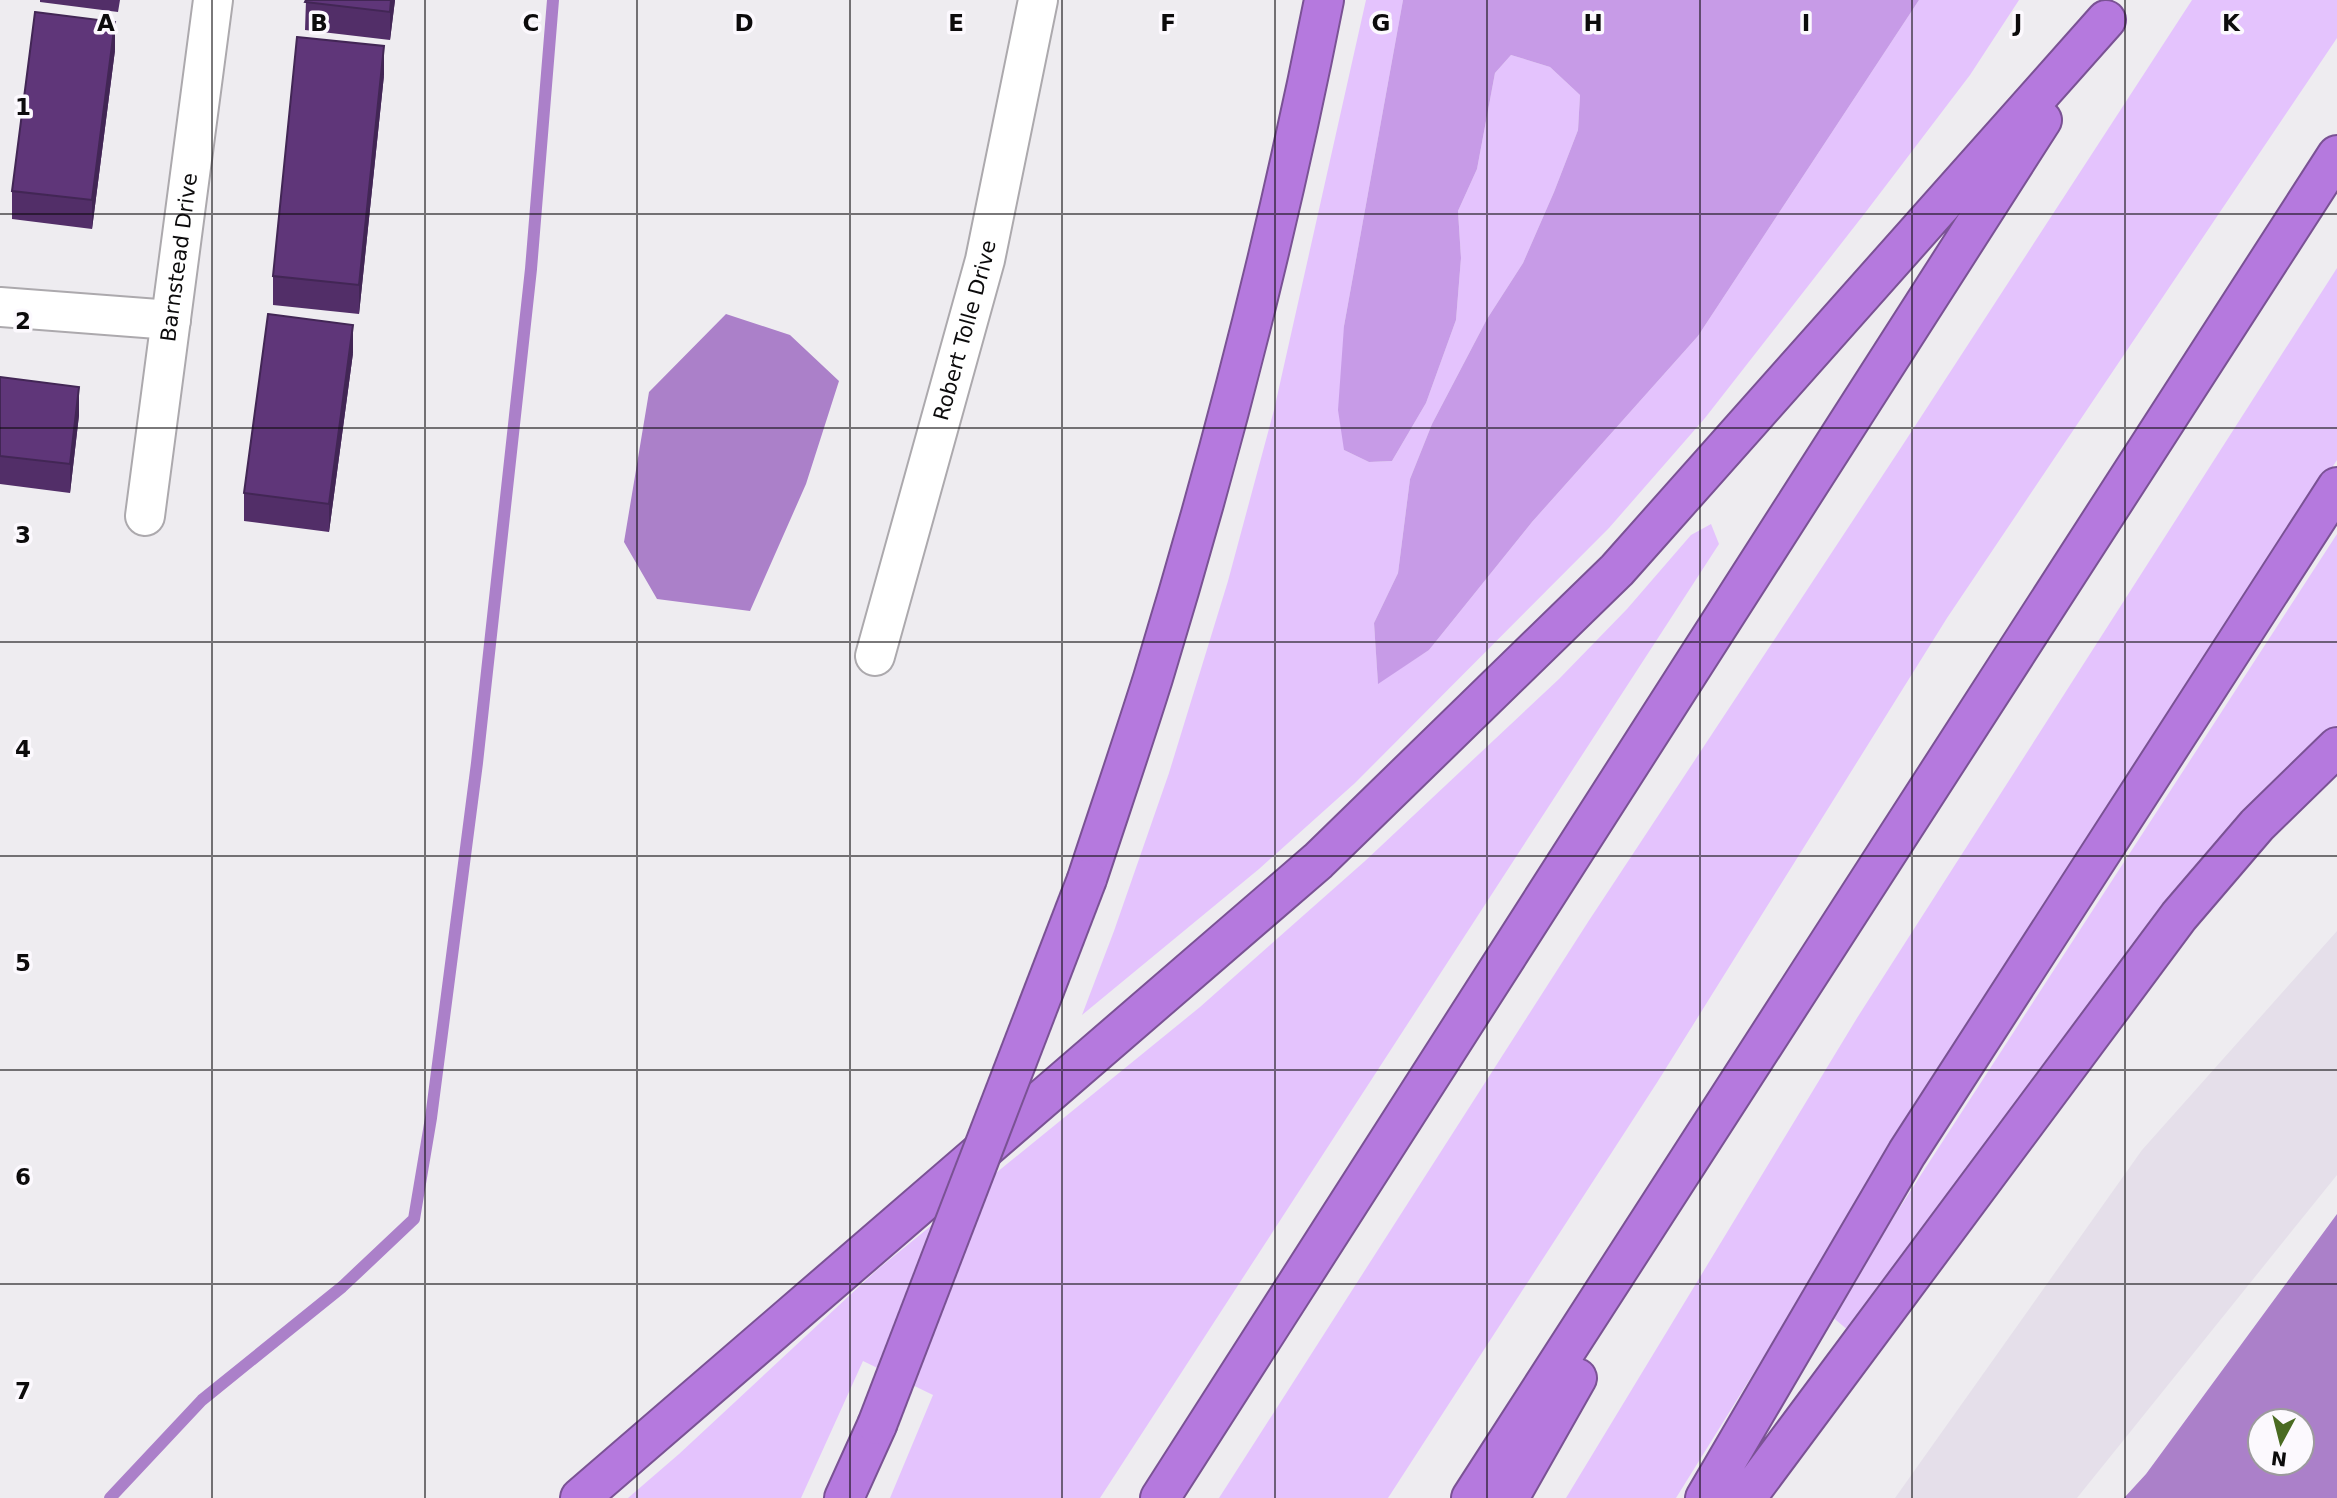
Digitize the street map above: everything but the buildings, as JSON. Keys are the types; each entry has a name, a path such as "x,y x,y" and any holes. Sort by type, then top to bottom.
{"highway":[{"path":"844,1498 877,1425 1087,879 1153,678 1212,474 1265,266 1324,0"},
{"path":"580,1498 1328,851 1617,570 2112,10"},
{"path":"1160,1498 2112,10"},
{"path":"1471,1498 2337,155"},
{"path":"1705,1498 1907,1153 2337,487"},
{"path":"1746,1498 2179,916 2257,825 2337,747"},
{"path":"1509,1498 1760,1051"}],"street":[{"name":"Barnstead Drive","path":"145,516 214,0"},
{"name":"Robert Tolle Drive","path":"876,656 985,260 1038,0"},
{"path":"0,306 171,320"}],"shaded area":[{"path":"1366,0 1403,0 1344,326 1344,450 1369,462 1392,461 1426,403 1456,320 1461,258 1458,211 1477,169 1495,73 1511,55 1550,67 1580,95 1578,130 1523,263 1487,319 1432,424 1410,479 1398,573 1374,623 1378,683 1429,650 1532,522 1698,336 1919,0 2019,0 1970,75 1865,213 1705,418 1609,528 1355,783 1259,869 1082,1015 1169,773 1228,581 1274,410"},
{"path":"1403,0 1919,0 1698,336 1532,522 1429,650 1378,684 1374,623 1398,573 1410,479 1432,424 1487,319 1523,263 1578,130 1580,95 1550,67 1511,55 1495,73 1477,169 1458,211 1461,258 1456,320 1426,403 1392,461 1369,462 1344,450 1338,410 1344,326"},
{"path":"2192,0 2337,0 2337,38 1947,618 1658,1081 1388,1498 1219,1498 1588,922"},
{"path":"2337,268 2337,460 1930,1089 1676,1498 1566,1498 1857,1018"},
{"path":"726,314 790,335 839,381 806,484 750,611 657,599 624,542 649,392"},
{"path":"1711,524 1719,544 1100,1498 890,1498 933,1395 863,1361 801,1498 628,1498 878,1269 1200,1007 1365,861 1559,679 1627,609 1691,535"},
{"path":"2337,534 2337,725 2268,790 1849,1331 1830,1315"},
{"path":"2337,931 2337,1175 2077,1498 1895,1498 2142,1150"},
{"path":"2337,1214 2337,1498 2124,1498 2146,1474"}],"waterway":[{"path":"110,1498 202,1400 342,1287 414,1219 431,1118 477,763 531,269 553,0"}]}
